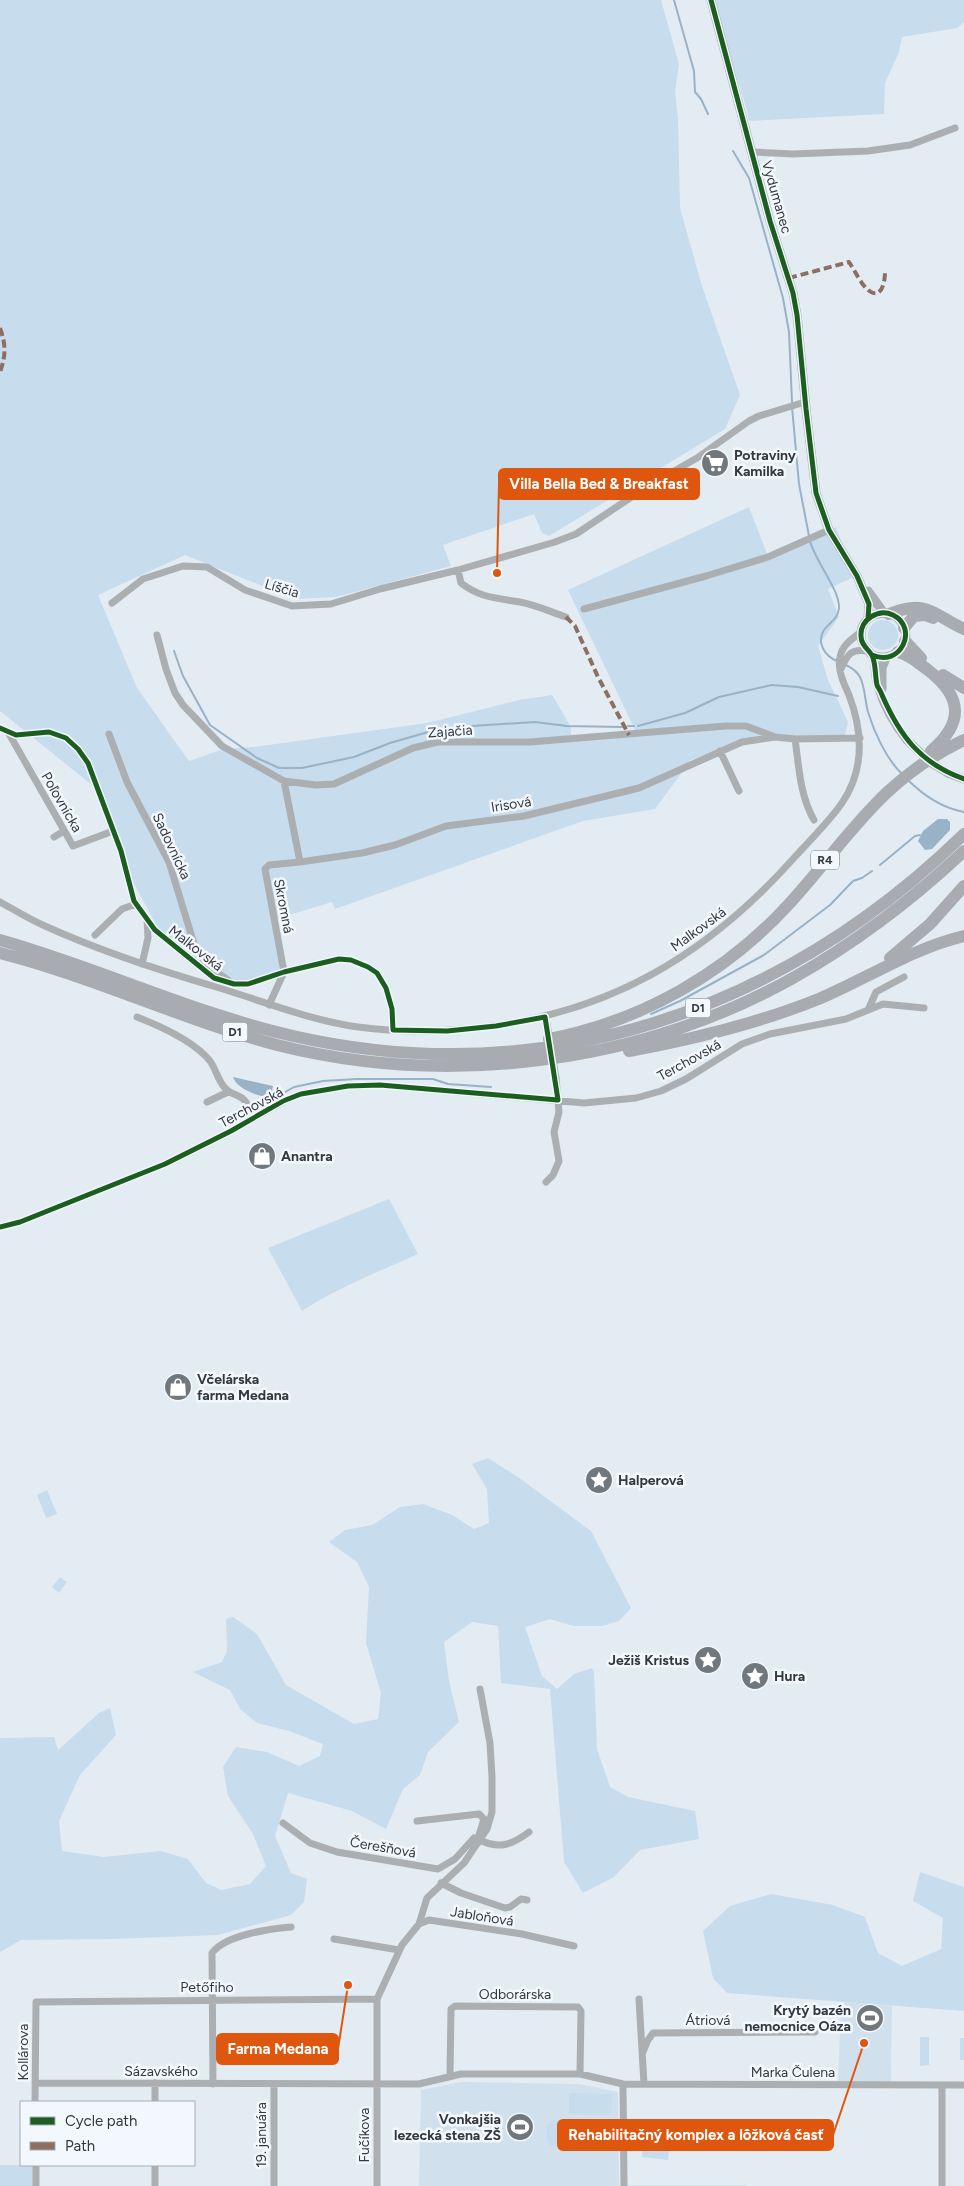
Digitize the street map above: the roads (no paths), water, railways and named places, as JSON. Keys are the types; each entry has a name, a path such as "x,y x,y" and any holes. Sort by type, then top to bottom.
{"highway":[{"path":"886,613 917,606 935,612 964,629"},
{"path":"904,628 914,616 925,615 964,634"},
{"path":"905,641 933,668 964,688"},
{"path":"892,655 913,659 948,686 956,707 956,719 952,730 912,770"},
{"name":"R4","path":"499,1052 615,1020 668,998 706,976 736,954 780,914 865,812 896,782 912,770 964,740"},
{"name":"D1","path":"0,953 30,961 243,1035 306,1051 340,1057 405,1064 448,1066 506,1064 575,1055 652,1037 723,1012 762,994 813,967 882,913 920,874 964,834"},
{"name":"D1","path":"0,940 23,946 214,1013 294,1036 342,1045 398,1052 463,1054 499,1052 582,1041 618,1033 685,1013 728,996 798,961 923,888 964,851"},
{"path":"859,979 916,937 941,913 964,886"},
{"path":"575,1055 616,1053 682,1040 742,1025 799,1007 920,950 964,936"}],"main road":[{"name":"Vydumanec","path":"711,0 770,221 790,282 797,314 801,403 816,493 829,530 857,576"},
{"path":"857,576 886,613 898,619 904,628 905,641 882,668 882,694"},
{"path":"857,576 869,604 868,619 861,632 862,642 869,653 878,687 894,722 907,740 930,762 948,773 964,779"},
{"path":"868,619 875,614 886,613"},
{"path":"869,653 892,655"}],"street":[{"name":"Vydumanec","path":"753,152 793,154 868,151 910,145 956,128"},
{"name":"Líščia","path":"112,603 143,579 183,566 207,567 245,590 292,606 330,604 555,542 576,534 648,486 697,458 749,421 801,403"},
{"path":"584,609 768,557 829,530"},
{"path":"458,570 460,583 470,590 497,600 536,606 566,617"},
{"path":"843,656 846,644 861,632"},
{"name":"Zajačia","path":"157,635 166,669 175,693 183,705 222,746 284,781 334,784 413,748 438,742 530,742 726,726 758,729 775,737 796,739 860,738"},
{"path":"843,656 854,650 869,653"},
{"name":"Malkovská","path":"0,902 43,926 142,964 269,1005 356,1027 447,1031 546,1021 640,981 694,949 740,914 764,891 843,802 859,762 860,738 858,724 841,669 843,656"},
{"name":"Malkovská","path":"0,728 16,736 49,732 66,738 78,749 88,764 113,831 136,904 155,930 214,978 234,984 254,982 284,972 339,960 351,960 368,966 377,973 386,988 392,1009 393,1030"},
{"name":"Poľovnícka","path":"8,732 73,846 113,831"},
{"name":"Sadovnícka","path":"109,734 127,782 169,862 201,958 217,973 234,984"},
{"name":"Irisová","path":"300,862 362,853 395,845 446,826 524,816 639,788 661,780 742,742 775,737"},
{"path":"796,739 803,796 806,807 814,820"},
{"path":"720,751 739,791"},
{"name":"Skromná","path":"284,781 300,862 269,865 265,869 284,972"},
{"path":"54,837 64,831"},
{"path":"95,936 122,909 136,904"},
{"name":"Malkovská","path":"142,964 148,938 147,918"},
{"path":"269,1005 284,972"},
{"path":"869,1008 876,992 904,977"},
{"name":"Terchovská","path":"0,1227 20,1222 165,1164 283,1101 301,1094 348,1086 380,1084 584,1103 609,1102 636,1098 661,1091 686,1079 742,1044 770,1034 846,1020 869,1008 883,1004 924,1008"},
{"name":"Terchovská","path":"137,1018 165,1029 204,1054 228,1092 241,1098 249,1106 255,1117"},
{"path":"546,1021 556,1078 559,1112 554,1132 559,1160 553,1175 546,1182"},
{"path":"207,1102 228,1092"},
{"name":"Čerešňová","path":"419,1924 427,1898 464,1863 487,1829 492,1812 490,1744 480,1688"},
{"name":"Čerešňová","path":"283,1823 310,1843 337,1852 438,1869 455,1859 478,1840 483,1825 482,1815 478,1814 417,1821"},
{"path":"478,1840 491,1845 510,1845 529,1832"},
{"path":"441,1883 461,1893 505,1908 510,1907 521,1898 527,1900"},
{"path":"423,1914 429,1920"},
{"name":"Jabloňová","path":"419,1924 429,1920 522,1934 574,1946"},
{"path":"419,1924 399,1950 377,1999 376,2084 419,2084 450,2075 580,2074 623,2084 644,2084 639,1999"},
{"path":"213,2084 212,1953 221,1944 258,1930 291,1927"},
{"path":"334,1939 399,1950"},
{"name":"Petőfiho","path":"36,2002 377,1999"},
{"name":"Kollárova","path":"35,2101 36,2002"},
{"name":"Odborárska","path":"450,2075 451,2009 455,2006 578,2007 581,2011 580,2074"},
{"name":"Átriová","path":"643,2052 654,2032 815,2032"},
{"name":"Sázavského","path":"35,2083 376,2084"},
{"path":"155,2084 155,2101"},
{"name":"19. januára","path":"274,2084 274,2186"},
{"name":"Fučíkova","path":"376,2084 377,2186"},
{"path":"623,2084 624,2186"},
{"name":"Marka Čulena","path":"644,2084 964,2085"},
{"path":"942,2085 942,2186"},
{"path":"36,2166 36,2186"},
{"path":"155,2166 155,2186"}],"waterway":[{"name":"Vydumanec","path":"674,0 694,71 695,92 701,99 708,114"},
{"name":"Vydumanec","path":"733,151 749,178 783,298 789,332 792,402"},
{"name":"Vydumanec","path":"792,407 799,484 809,536"},
{"name":"Vydumanec","path":"810,541 832,584 838,601 837,615 824,630 821,640 821,644 829,656 837,661"},
{"path":"174,651 183,676 210,725 257,758 279,768 302,768 354,757 390,743 442,728 535,722 567,726 622,727"},
{"name":"Vydumanec","path":"846,665 860,677 868,712 874,728 881,744 901,773"},
{"path":"638,726 685,713 719,697 772,685 798,687 838,696"},
{"path":"628,726 634,726"},
{"name":"Vydumanec","path":"908,780 934,800 964,812"},
{"path":"880,865 915,836 920,835"},
{"path":"651,1014 680,1001 764,955 830,905 853,881 862,878 872,871"},
{"path":"280,1095 294,1087 323,1081 357,1079 433,1079 448,1084 491,1087"}],"place":[{"name":"Potraviny Kamilka","path":"715,463"},
{"name":"Villa Bella Bed & Breakfast","path":"497,573"},
{"name":"Anantra","path":"262,1156"},
{"name":"Včelárska farma Medana","path":"178,1387"},
{"name":"Halperová","path":"599,1480"},
{"name":"Ježiš Kristus","path":"708,1660"},
{"name":"Hura","path":"755,1676"},
{"name":"Farma Medana","path":"348,1985"},
{"name":"Krytý bazén nemocnice Oáza","path":"870,2018"},
{"name":"Rehabilitačný komplex a lôžková časť","path":"864,2043"},
{"name":"Vonkajšia lezecká stena ZŠ","path":"520,2127"}]}
